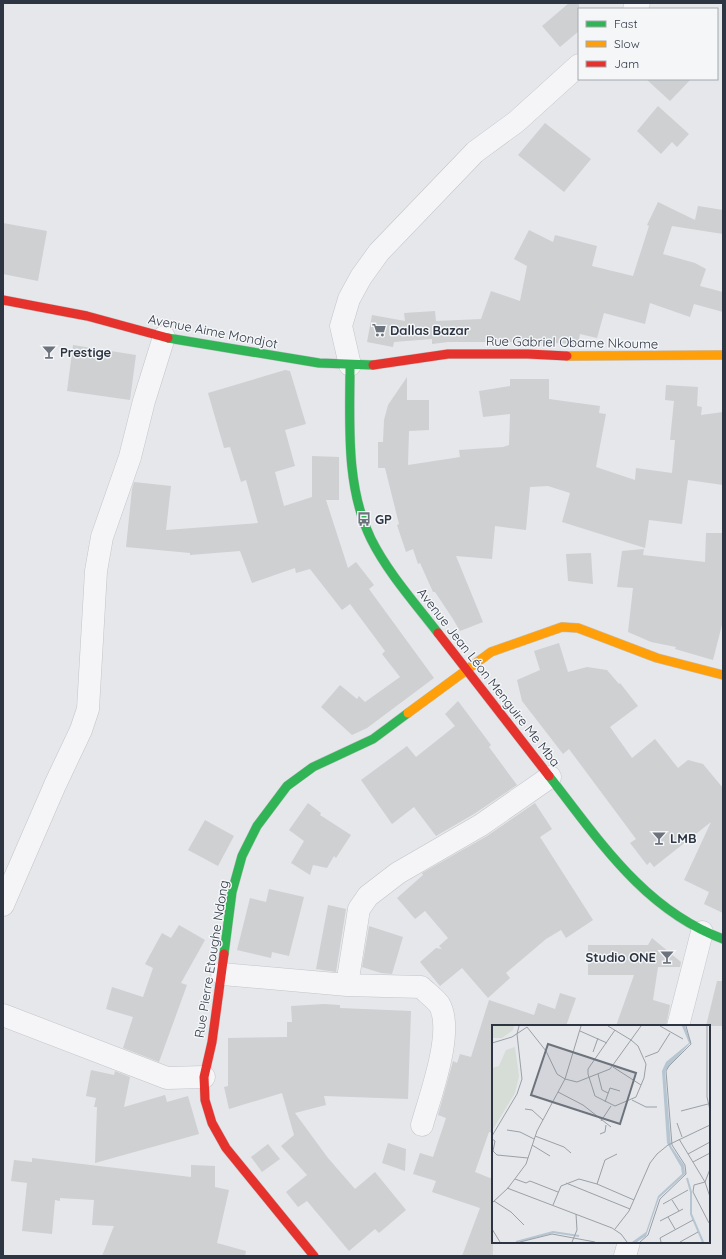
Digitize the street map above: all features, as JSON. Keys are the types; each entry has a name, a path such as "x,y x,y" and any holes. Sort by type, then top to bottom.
{"street":[{"path":"350,365 341,326 349,299 361,276 379,252 475,152 516,122 578,66"},
{"name":"Avenue Aime Mondjot","path":"3,300 87,316 164,337 290,359 350,365"},
{"path":"3,905 55,785 81,730 88,709 96,571 102,537 130,457 144,401 164,337"},
{"name":"Rue Gabriel Obame Nkoume","path":"350,365 376,365 448,354 528,354 582,357 723,355"},
{"name":"Avenue Jean Léon Menguire Me Mba","path":"350,365 352,453 355,482 364,519 372,539 382,557 409,596 611,855 639,886 669,911 702,932 723,939"},
{"name":"Rue Pierre Etoughe Ndong","path":"314,1256 226,1148 210,1116 205,1100 204,1077 212,1042 232,892 242,856 257,826 287,786 313,767 373,739 491,652 514,642 562,627 578,628 657,658 723,675"},
{"path":"347,985 359,909 368,896 398,873 481,825 550,777"},
{"path":"678,1025 702,932"},
{"path":"222,974 347,985 421,987 439,1004 444,1018 445,1036 422,1125"},
{"path":"3,1015 168,1078 204,1077"},
{"path":"625,1256 629,1243"}],"building":[{"path":"569,3 579,3 578,32 560,47 542,26"},
{"path":"647,80 690,80 670,101"},
{"path":"658,106 689,134 677,147 672,142 661,154 637,131"},
{"path":"545,123 591,159 564,192 518,155"},
{"path":"658,202 695,220 698,206 723,210 723,234 672,226 663,254 695,263 706,269 700,286 723,292 723,312 694,304 690,317 650,303 645,324 604,313 597,338 580,334 578,344 528,342 448,342 432,344 432,339 394,342 393,347 367,342 372,315 405,321 404,313 435,311 436,321 481,319 491,291 520,301 527,266 514,259 529,230 553,242 555,235 597,246 592,266 633,276 649,226 647,225"},
{"path":"3,223 47,231 38,281 3,274"},
{"path":"73,345 136,355 130,400 67,391"},
{"path":"285,370 290,371 306,424 285,430 295,466 275,472 284,506 312,497 312,456 339,457 339,500 326,500 348,568 356,562 374,585 369,589 434,678 367,728 352,735 321,707 340,685 357,699 359,696 365,702 400,677 382,654 385,651 350,604 342,610 310,569 296,573 295,568 252,583 240,551 190,555 190,553 126,547 134,482 171,486 166,530 258,523 246,480 241,482 230,447 224,448 208,393"},
{"path":"407,377 407,400 429,400 429,430 409,431 408,465 460,457 459,450 503,447 509,445 510,414 483,417 479,391 510,386 510,379 549,379 549,399 600,406 599,413 606,414 596,467 635,480 636,468 672,473 675,440 670,440 674,401 665,400 666,385 698,387 697,406 702,407 701,415 723,412 723,485 688,480 682,524 649,520 645,548 562,522 570,493 548,486 530,487 526,530 495,526 492,559 456,556 483,622 460,631 435,592 433,592 420,563 418,564 413,549 406,552 397,525 399,524 385,468 378,468 378,442 383,442 384,420 388,405"},
{"path":"706,533 723,533 723,621 713,660 675,649 676,647 651,642 628,632 633,588 617,587 622,551 644,549 643,555 705,562"},
{"path":"591,553 593,584 568,581 566,554"},
{"path":"559,643 568,672 587,667 607,670 619,684 620,683 638,706 610,727 632,758 655,739 678,768 688,760 703,764 723,788 723,913 704,904 709,892 684,880 711,822 654,867 650,862 647,865 630,843 636,839 569,749 563,754 522,701 517,680 540,670 534,651"},
{"path":"458,701 491,745 489,747 517,785 474,814 436,836 414,807 392,824 361,780 407,746 416,757 455,726 445,714"},
{"path":"308,803 321,813 320,815 351,835 336,858 334,856 327,868 313,865 310,875 291,863 304,841 289,830"},
{"path":"535,803 552,829 540,837 593,920 566,938 561,930 546,939 506,973 510,978 488,998 462,968 440,986 420,962 436,948 442,949 439,946 448,938 425,911 415,919 397,898 423,875 422,873 487,836"},
{"path":"205,820 234,836 218,866 188,850"},
{"path":"269,889 304,897 289,956 272,952 271,958 237,950 250,898 266,902"},
{"path":"328,905 346,909 336,972 316,969"},
{"path":"179,925 205,940 181,983 187,985 159,1062 123,1048 133,1017 106,1009 112,987 143,997 153,968 145,964 162,933 171,938"},
{"path":"369,926 403,937 392,974 381,973 362,967"},
{"path":"652,938 681,962 680,967 658,967 653,1000 670,1005 666,1025 616,1025 634,975 588,975 588,945 648,945"},
{"path":"717,981 723,981 723,1026 706,1025"},
{"path":"560,993 576,998 566,1025 492,1025 492,1133 489,1132 475,1172 490,1178 492,1177 493,1256 462,1256 480,1208 432,1192 436,1181 413,1174 420,1153 433,1157 446,1118 438,1115 453,1061 457,1063 460,1054 471,1057 489,1000 534,1015 538,1003 555,1009"},
{"path":"324,1004 340,1005 340,1008 411,1011 408,1099 324,1096 326,1105 295,1113 328,1158 355,1189 375,1172 406,1210 379,1233 375,1229 349,1251 307,1201 298,1207 286,1192 307,1175 281,1146 294,1135 282,1093 229,1109 224,1087 228,1086 228,1038 287,1037 287,1022 292,1022 291,1006"},
{"path":"91,1070 114,1075 115,1071 130,1077 124,1107 165,1095 167,1102 188,1096 199,1134 95,1163 97,1107 94,1107 96,1098 86,1096"},
{"path":"388,1143 406,1149 405,1171 382,1163"},
{"path":"268,1144 280,1159 262,1172 251,1157"},
{"path":"32,1158 191,1177 191,1165 215,1166 215,1187 229,1190 217,1243 246,1251 245,1256 102,1256 114,1226 92,1225 94,1200 60,1198 60,1201 55,1200 52,1234 22,1231 27,1183 11,1181 14,1160 32,1162"}],"traffic: fast":[{"path":"168,338 319,363 373,365"},
{"path":"350,365 351,454 353,476 363,519 371,539 385,564 438,633"},
{"path":"224,954 232,892 242,856 257,826 287,786 313,767 373,739 408,713"},
{"path":"549,776 605,848 646,892 695,926 723,939"}],"traffic: slow":[{"path":"567,356 723,355"},
{"path":"408,713 491,652 562,627 578,628 657,658 723,675"}],"traffic: jam":[{"path":"3,300 87,316 168,338"},
{"path":"373,365 448,354 528,354 567,356"},
{"path":"438,633 549,776"},
{"path":"224,954 212,1042 204,1077 205,1100 212,1123 226,1148 314,1256"}],"place":[{"name":"Dallas Bazar","path":"379,330"},
{"name":"Prestige","path":"49,352"},
{"name":"GP","path":"364,519"},
{"name":"LMB","path":"659,838"},
{"name":"Studio ONE","path":"667,957"}]}
